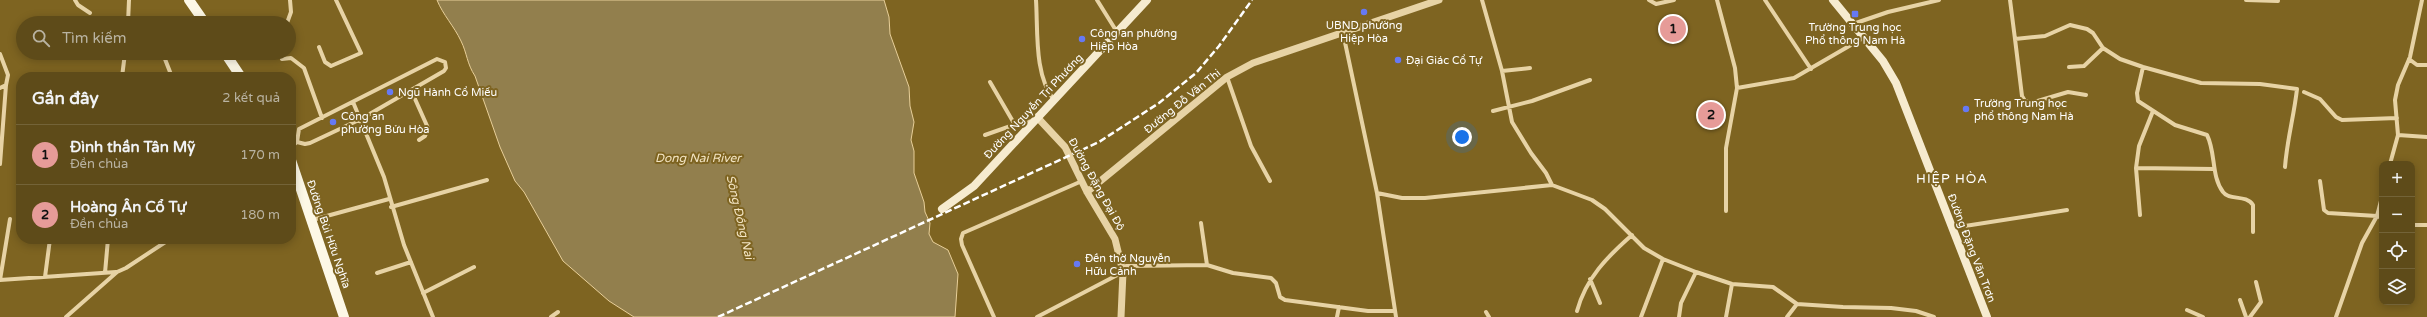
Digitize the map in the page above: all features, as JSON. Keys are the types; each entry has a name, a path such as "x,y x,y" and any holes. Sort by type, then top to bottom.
{"main road":[{"path":"189,0 200,16"},
{"name":"Đường Nguyễn Tri Phương","path":"941,207 962,196 983,175 1147,0"},
{"name":"Đường Đặng Văn Trơn","path":"1833,0 1883,61 1896,82 1987,317"},
{"path":"230,60 238,72"},
{"name":"Đường Bùi Hữu Nghĩa","path":"296,174 344,317"}],"street":[{"path":"75,0 78,5 90,13"},
{"path":"128,16 129,0"},
{"path":"290,0 291,12 290,16"},
{"path":"319,47 325,62 331,66 361,53 336,0"},
{"path":"1036,0 1041,73 1046,90 1054,100"},
{"path":"1097,0 1117,32"},
{"name":"Đường Đỗ Văn Thi","path":"1087,192 1227,77 1254,64 1343,33 1419,3 1439,0"},
{"path":"1482,0 1502,72 1512,122 1546,172 1552,185"},
{"path":"1650,0 1656,4 1674,0"},
{"path":"1718,0 1735,68 1737,88 1726,148 1726,211"},
{"path":"1765,0 1811,69"},
{"path":"1852,25 1888,12 1937,0"},
{"path":"2010,0 2022,96 2025,101 2031,103 2068,92 2086,95"},
{"path":"2246,0 2278,1"},
{"path":"2391,161 2398,134 2395,100 2398,85 2409,59 2422,0"},
{"path":"2015,39 2045,36 2070,26 2087,29 2094,33 2103,48 2120,59 2143,68 2201,83 2260,84 2297,89 2293,121 2287,138 2285,167"},
{"path":"1343,33 1377,193 1396,317"},
{"path":"1737,88 1784,81 1811,69 1863,38"},
{"path":"2069,67 2084,66 2103,48"},
{"path":"0,54 8,76 0,164"},
{"path":"437,59 445,62 446,68 444,71 361,118 310,143 305,144 297,142 299,129 322,118 437,59"},
{"path":"2409,59 2417,65 2427,65"},
{"path":"123,72 124,60"},
{"path":"165,60 170,72"},
{"path":"294,60 304,68 322,118"},
{"path":"1502,72 1530,68"},
{"path":"2143,68 2137,93 2138,101 2175,125 2207,135 2214,169 2225,195 2251,202 2253,206 2253,232"},
{"path":"1227,77 1251,146 1270,180"},
{"path":"1493,111 1509,108 1590,80"},
{"path":"990,82 1015,125"},
{"path":"0,88 6,85"},
{"path":"412,90 428,128 425,136 419,140"},
{"path":"2304,92 2320,99 2336,117 2342,120 2397,118"},
{"path":"354,102 384,177 391,207 433,317"},
{"path":"2140,215 2136,168 2139,146 2152,111"},
{"path":"985,135 1035,119"},
{"name":"Đường Đặng Đại Độ","path":"1035,119 1065,147 1087,192 1115,239 1125,269 1121,317"},
{"path":"2398,134 2427,137"},
{"path":"2136,168 2214,169"},
{"path":"391,207 487,180"},
{"path":"994,317 962,245 961,239 963,233 1082,180"},
{"path":"2320,181 2324,210 2338,215 2377,216"},
{"path":"1377,193 1402,198 1425,198 1552,185 1592,200 1605,209 1644,248 1663,259 1696,272 1732,284 1773,287 1797,304 1892,308 1916,311 1934,317"},
{"path":"312,220 389,199"},
{"path":"2336,317 2362,243 2377,216 2379,208"},
{"path":"1952,228 2067,210"},
{"path":"10,219 0,280 117,272"},
{"path":"1201,223 1207,265"},
{"path":"2415,225 2427,225"},
{"path":"1577,310 1581,294 1602,262 1632,235"},
{"path":"45,277 49,244"},
{"path":"104,273 107,244"},
{"path":"66,317 117,272 126,268 162,244"},
{"path":"1642,317 1663,259"},
{"path":"377,273 411,262"},
{"path":"1037,317 1125,269 1207,265 1233,273 1270,278 1276,283 1282,299 1339,307 1395,311"},
{"path":"423,293 474,267"},
{"path":"1679,317 1681,303 1696,272"},
{"path":"1590,279 1600,303"},
{"path":"2250,317 2261,302 2256,282"},
{"path":"1726,317 1732,284"},
{"path":"2240,300 2246,317"},
{"path":"1787,317 1797,304"},
{"path":"1337,317 1339,307"},
{"path":"2187,310 2203,317"},
{"path":"551,317 558,312"},
{"path":"1486,312 1489,317"}],"water":[{"name":"Dong Nai River","path":"437,0 884,0 889,17 890,34 909,87 910,106 914,122 911,140 914,151 914,173 924,202 925,212 930,223 929,234 933,242 948,250 958,274 955,317 634,317 609,301 563,261 524,192 515,181 500,147 463,45"}],"railway":[{"path":"718,317 1099,142 1159,103 1196,73 1219,46 1252,0"}],"place":[{"name":"UBND phường Hiệp Hòa","path":"1364,12"},
{"name":"Trường Trung học Phổ thông Nam Hà","path":"1855,14"},
{"name":"Đình thần Tân Mỹ","path":"1673,29"},
{"name":"Công an phường Hiệp Hòa","path":"1082,39"},
{"name":"Đại Giác Cổ Tự","path":"1398,60"},
{"name":"Ngũ Hành Cổ Miếu","path":"390,92"},
{"name":"Trường Trung học phổ thông Nam Hà","path":"1966,109"},
{"name":"Hoàng Ân Cổ Tự","path":"1711,115"},
{"name":"Công an phường Bửu Hòa","path":"333,122"},
{"name":"Đền thờ Nguyễn Hữu Cảnh","path":"1077,264"}],"district":[{"name":"HIỆP HÒA","path":"1952,178"}],"water label":[{"name":"Sông Đồng Nai","path":"740,217"}]}
